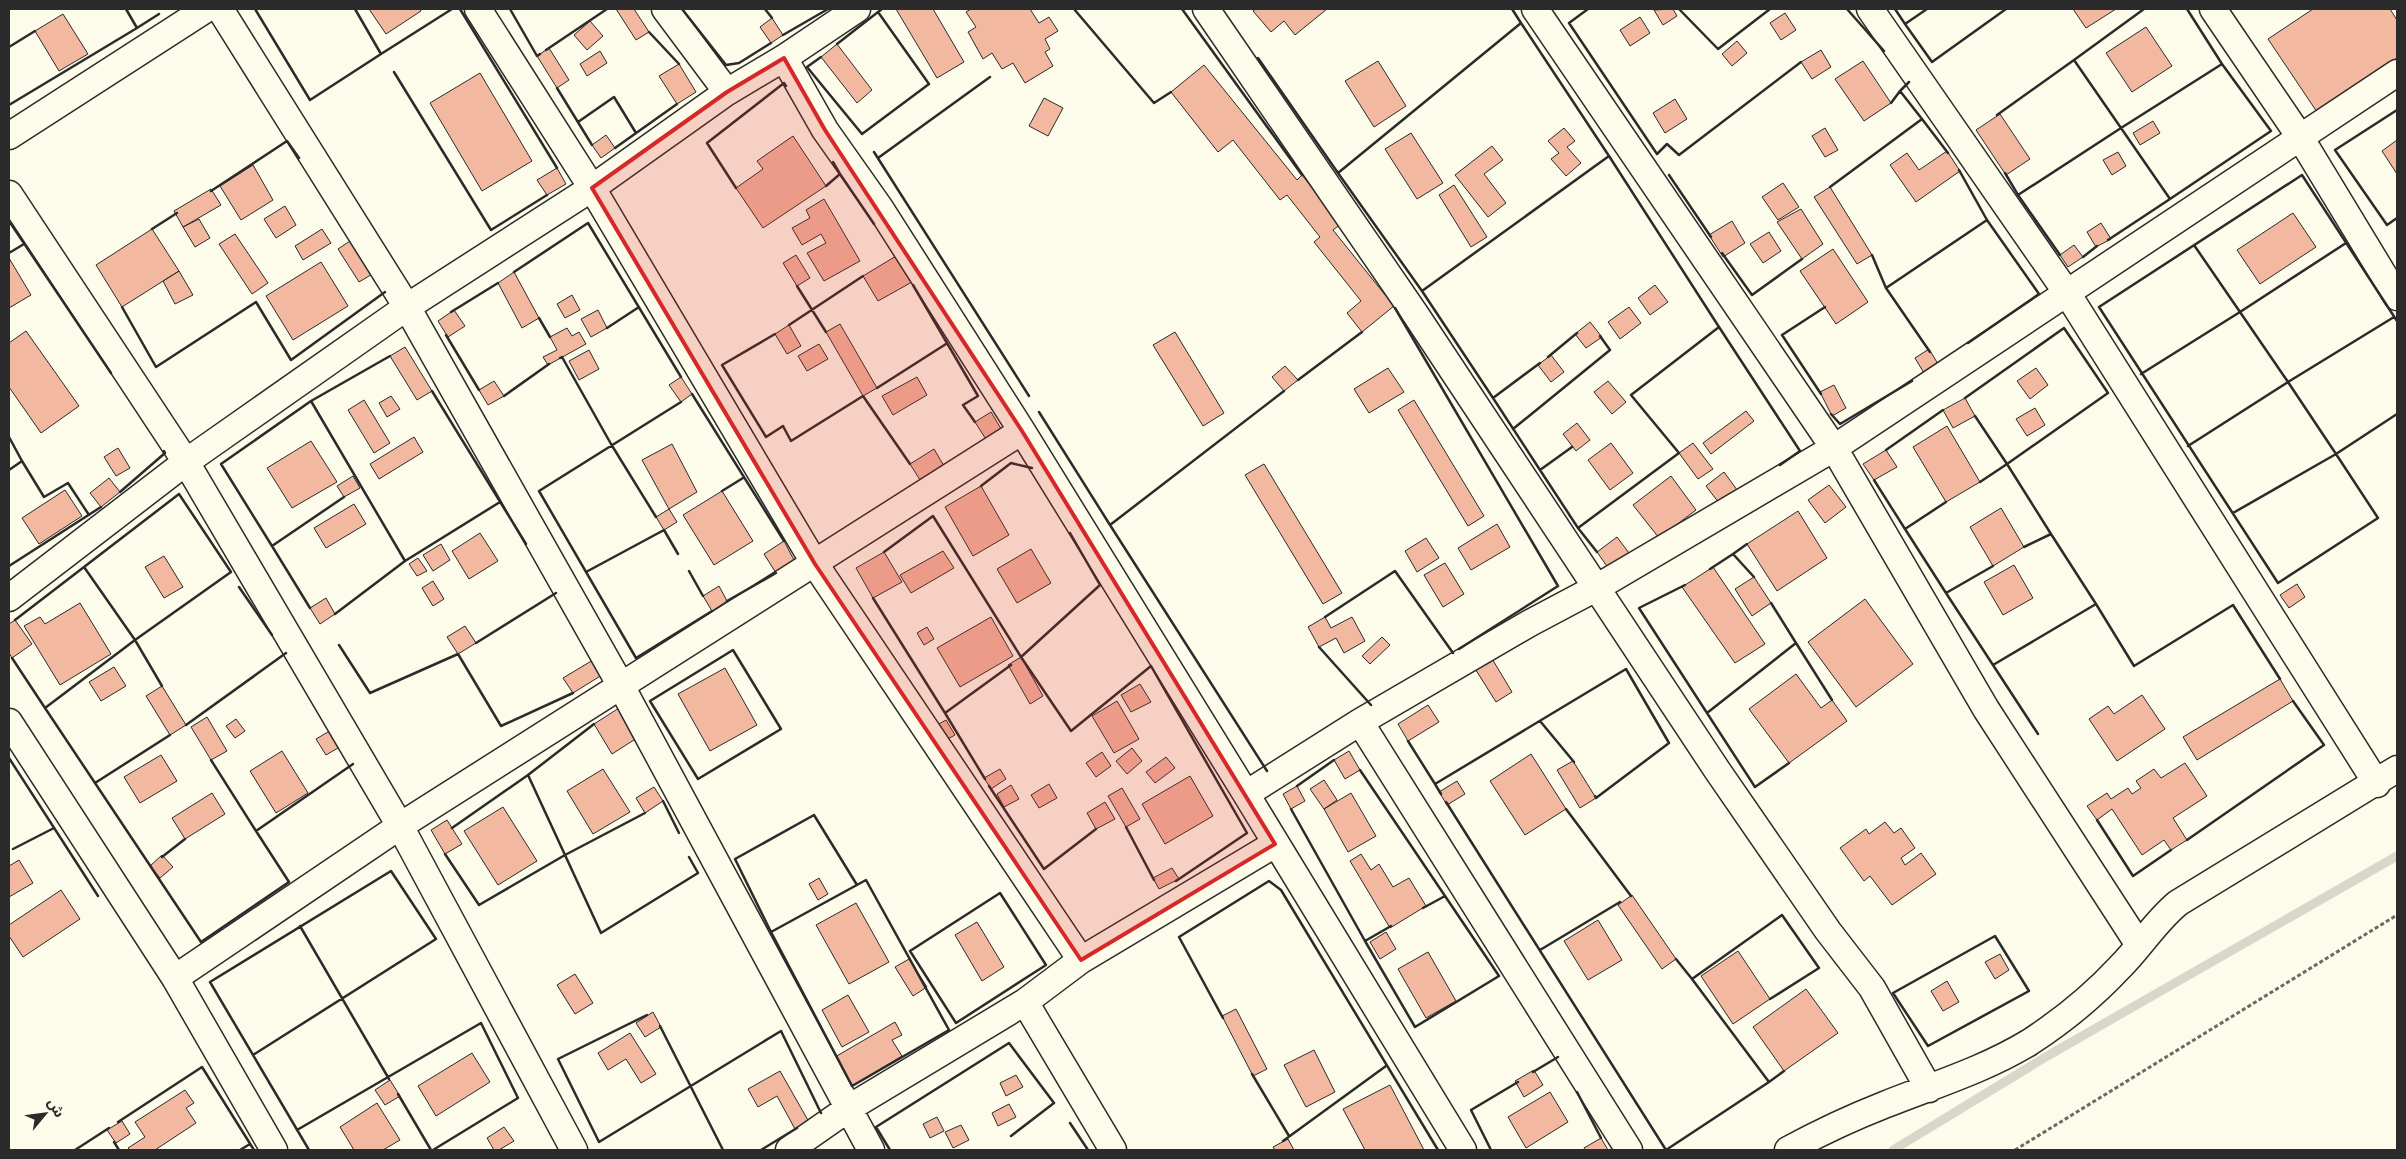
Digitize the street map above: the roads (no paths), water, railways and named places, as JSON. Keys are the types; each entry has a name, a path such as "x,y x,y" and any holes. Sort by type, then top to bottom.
{"street":[{"path":"9,136 206,9"},
{"path":"220,9 407,307 620,684 871,1150"},
{"path":"478,9 592,188 815,564 1081,960"},
{"path":"665,9 727,92"},
{"path":"9,598 186,462 407,307 592,188 727,92 784,58 857,9"},
{"path":"1206,9 1416,316 1596,588 1828,931 1872,988 1929,1089"},
{"path":"1536,9 1834,448 1986,708 2139,945"},
{"path":"1788,1150 1841,1123 1968,1074 2031,1041 2101,986 2139,945 2161,917 2178,903 2387,776 2067,293 1870,9"},
{"path":"2213,9 2300,137 2397,297"},
{"path":"784,58 825,130 875,201 1022,431 1463,1150"},
{"path":"1246,794 1360,722 1530,623 1596,588 1834,448 2397,73"},
{"path":"9,194 186,462 400,826 574,1150"},
{"path":"175,978 400,826 620,684 815,564 1022,431"},
{"path":"9,722 175,978 274,1150"},
{"path":"1360,722 1629,1150"},
{"path":"790,1150 849,1108 1025,1002 1081,960 1275,844"},
{"path":"1025,1002 1113,1150"}],"waterway":[{"path":"1893,1150 2049,1055 2397,856"}]}
